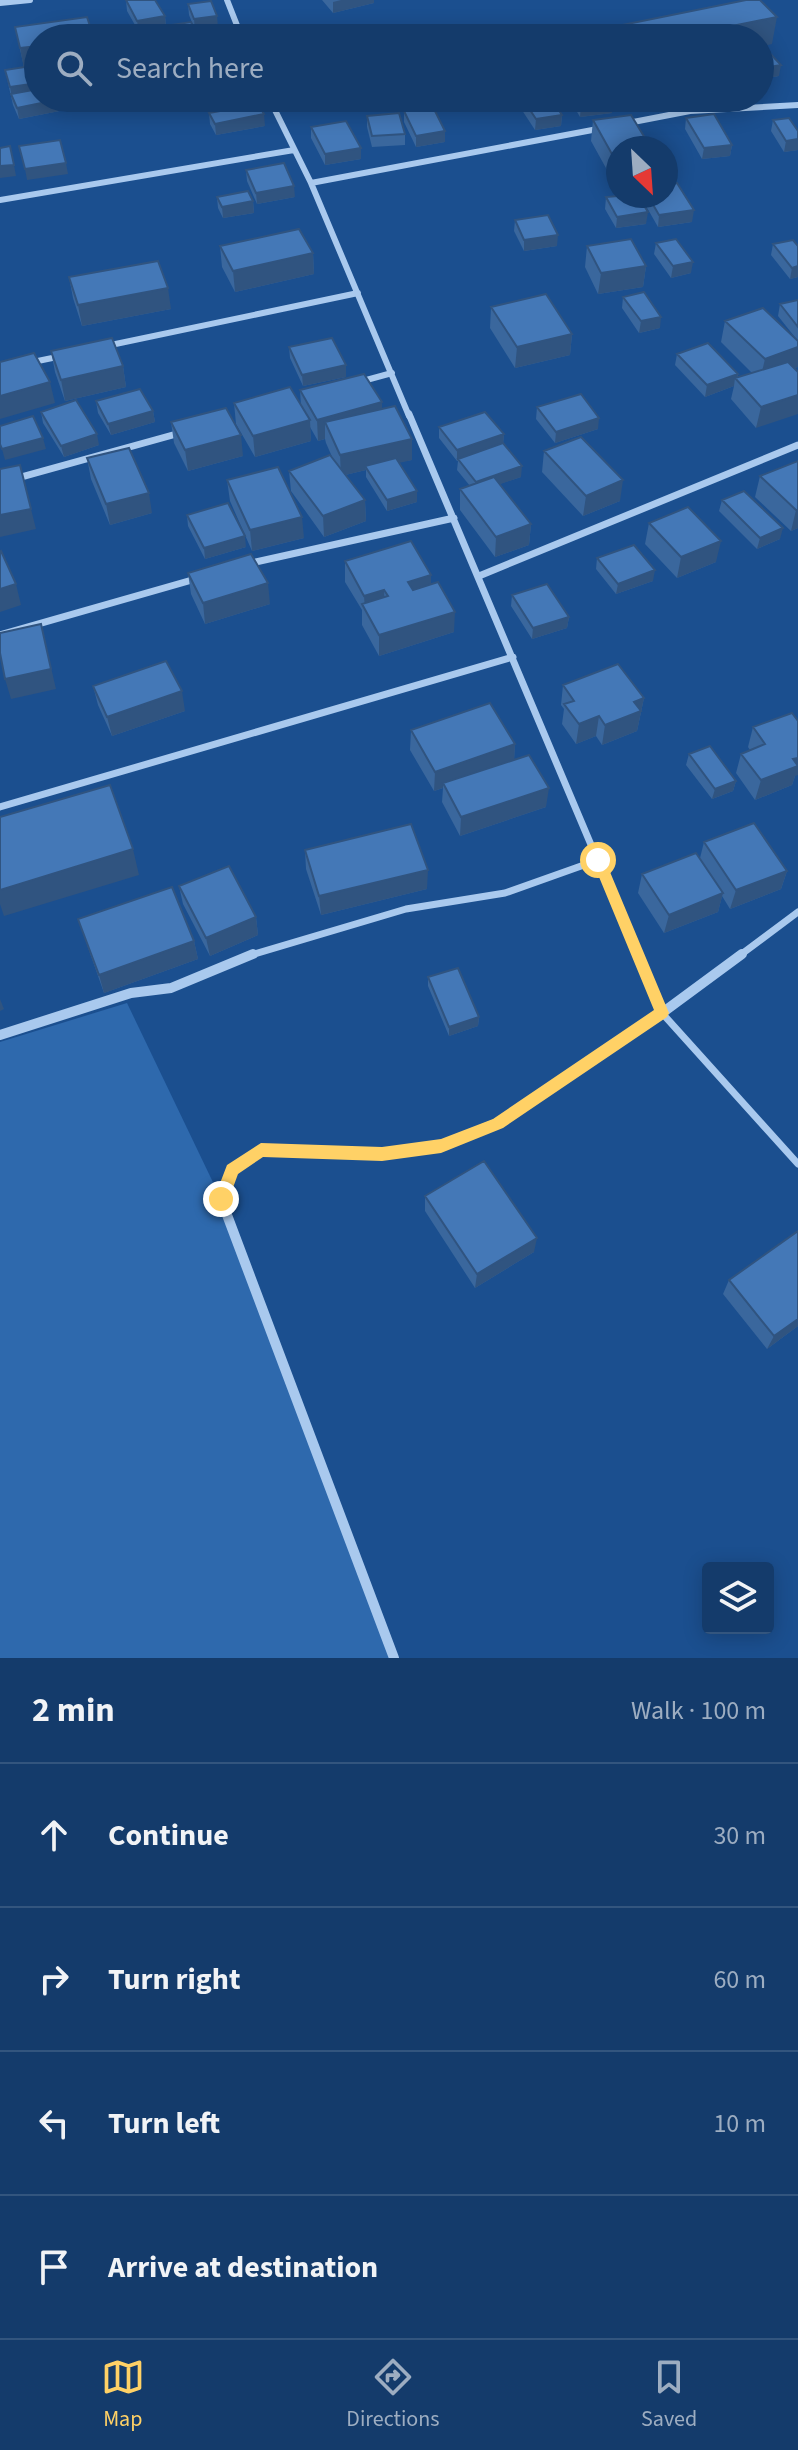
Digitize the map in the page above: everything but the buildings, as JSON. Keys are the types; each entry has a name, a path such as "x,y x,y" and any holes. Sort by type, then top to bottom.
{"street":[{"path":"0,3 30,0"},
{"path":"227,0 236,24"},
{"path":"774,106 798,105"},
{"path":"276,112 311,183 662,1013"},
{"path":"311,183 685,112"},
{"path":"0,200 294,150"},
{"path":"93,349 358,293"},
{"path":"16,366 78,352"},
{"path":"347,385 392,373"},
{"path":"0,483 196,428"},
{"path":"479,576 798,445"},
{"path":"237,567 454,518"},
{"path":"0,635 207,575"},
{"path":"0,807 513,657"},
{"path":"0,1035 131,993 171,988 255,953 406,909 505,893 598,860"},
{"path":"394,1658 221,1199 232,1170 261,1150 382,1154 441,1146 498,1123 662,1013 798,912"}],"lane":[{"path":"662,1013 798,1164"}],"shaded area":[{"path":"127,1003 221,1199 394,1658 0,1658 0,1042"}],"route":[{"path":"221,1199 232,1170 261,1150 382,1154 441,1146 498,1123 662,1013 598,860"}]}
